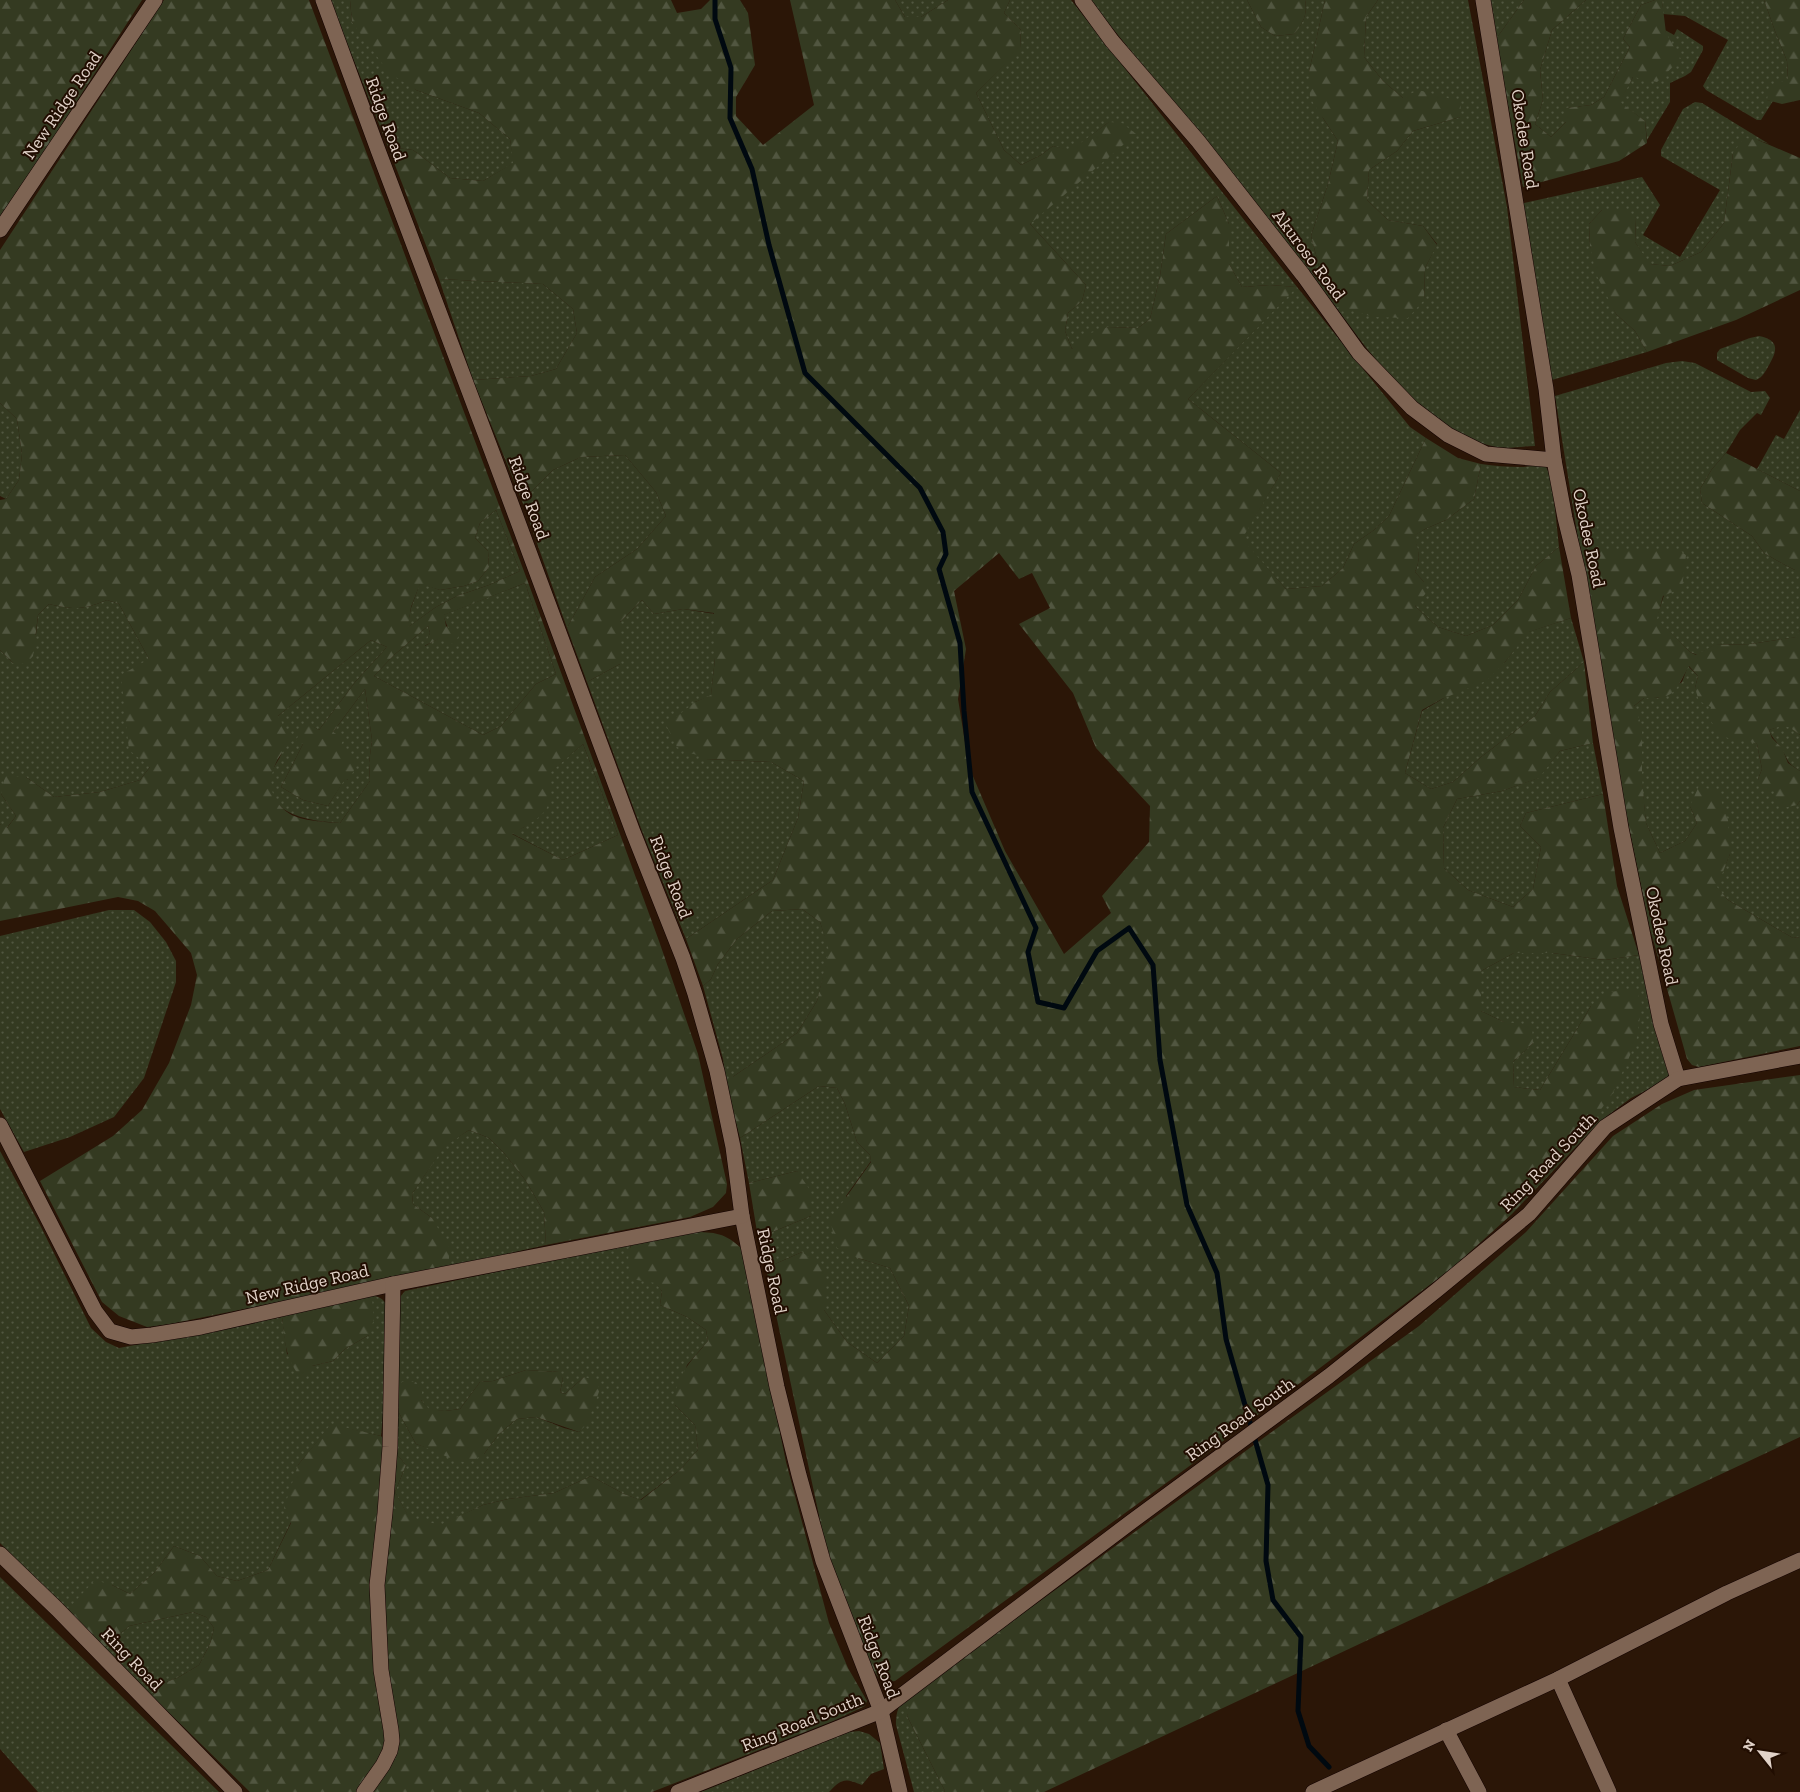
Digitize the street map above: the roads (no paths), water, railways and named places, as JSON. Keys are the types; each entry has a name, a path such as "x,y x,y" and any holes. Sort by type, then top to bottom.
{"street":[{"name":"New Ridge Road","path":"0,230 155,0"},
{"name":"Ridge Road","path":"323,0 633,832 683,958 717,1071 733,1147 742,1216 777,1387 799,1475 818,1544 847,1626 881,1711 900,1792"},
{"name":"Akuroso Road","path":"1082,0 1112,42 1198,141 1303,275 1359,353 1412,408 1448,435 1486,454 1554,460"},
{"name":"Okodee Road","path":"1483,0 1546,388 1554,460 1565,518 1579,575 1621,828 1662,1024 1678,1079"},
{"name":"Ring Road South","path":"678,1792 881,1711 1131,1522 1329,1376 1529,1214 1605,1128 1678,1079 1800,1056"},
{"name":"New Ridge Road","path":"0,1125 95,1312 110,1331 130,1337 192,1329 393,1284 742,1216"},
{"path":"364,1792 383,1765 390,1751 392,1741 381,1670 377,1586 390,1447 393,1284"},
{"name":"Ring Road","path":"0,1554 58,1609 235,1792"},
{"path":"1313,1792 1558,1679 1727,1593 1800,1560"},
{"path":"1558,1679 1609,1792"},
{"path":"1446,1730 1479,1792"}],"waterway":[{"path":"715,0 715,19 731,68 730,118 752,169 769,245 805,373 920,488 943,532 946,554 939,569 960,643 972,792 1036,928 1028,952 1038,1002 1064,1008 1097,951 1129,928 1153,965 1160,1060 1187,1205 1217,1273 1226,1339 1268,1485 1266,1561 1273,1600 1301,1637 1298,1711 1309,1746 1329,1767"}]}
